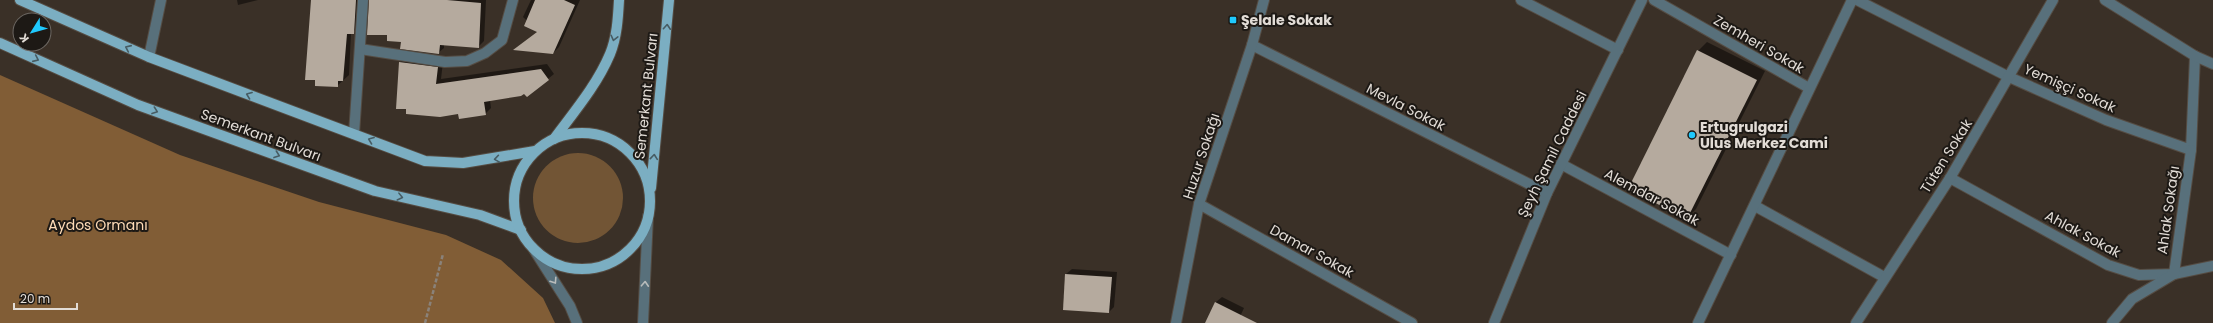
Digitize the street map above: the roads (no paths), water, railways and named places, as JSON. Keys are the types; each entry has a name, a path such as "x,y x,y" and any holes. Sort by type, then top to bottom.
{"main road":[{"path":"20,0 149,57 426,161 463,163 535,151"},
{"path":"554,138 575,133 596,134 617,142 633,156 645,174 650,196 648,216 641,235 628,252 610,263 590,268 569,268 550,261 533,248 521,230 514,210 515,188 522,168 535,151 554,138 594,84 610,54 618,22 619,0"},
{"name":"Semerkant Bulvarı","path":"650,196 669,0"},
{"name":"Semerkant Bulvarı","path":"0,43 138,105 375,191 480,215 521,230"}],"street":[{"path":"149,57 161,0"},
{"path":"354,134 363,0"},
{"path":"360,49 438,61 467,61 485,53 502,40 513,0"},
{"name":"Huzur Sokağı","path":"1176,323 1199,204 1252,45 1264,0"},
{"path":"1521,0 1618,50"},
{"name":"Şeyh Şamil Caddesi","path":"1494,323 1547,193 1642,0"},
{"name":"Zemheri Sokak","path":"1654,0 1809,88"},
{"path":"1698,323 1852,0"},
{"name":"Yemişçi Sokak","path":"1857,0 2010,77 2106,120 2191,150"},
{"name":"Tüten Sokak","path":"1856,323 1884,277 1950,178 2010,77 2053,0"},
{"path":"2105,0 2196,56 2213,64"},
{"name":"Mevla Sokak","path":"1252,45 1547,193"},
{"path":"2191,150 2196,56"},
{"name":"Ahlak Sokağı","path":"2174,274 2191,150"},
{"name":"Alemdar Sokak","path":"1561,164 1731,254"},
{"name":"Ahlak Sokak","path":"1950,178 2108,265 2139,275 2174,274 2213,266"},
{"name":"Damar Sokak","path":"1199,204 1412,323"},
{"path":"1755,206 1884,277"},
{"path":"643,323 648,216"},
{"path":"533,248 570,306 577,323"},
{"path":"2112,323 2132,299 2174,274"}],"place":[{"name":"Şelale Sokak","path":"1233,20"},
{"name":"Ertugrulgazi Ulus Merkez Cami","path":"1692,135"}],"park label":[{"name":"Aydos Ormanı","path":"98,225"}]}
